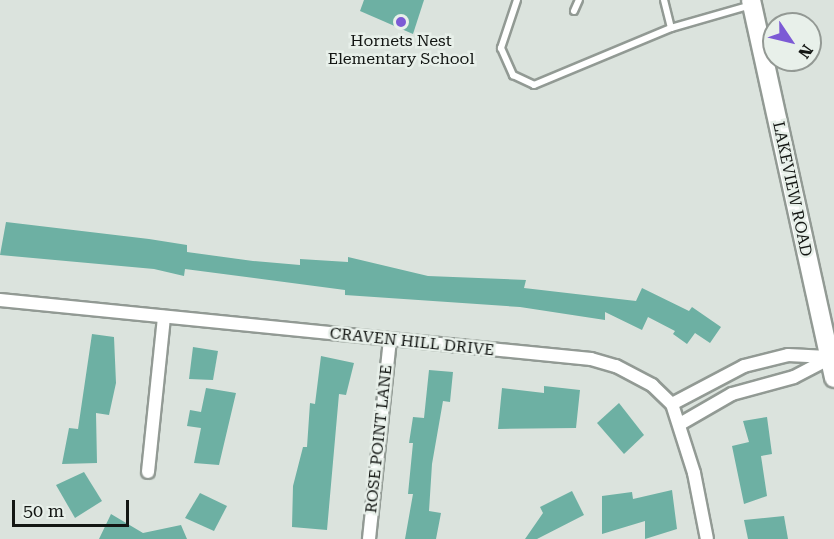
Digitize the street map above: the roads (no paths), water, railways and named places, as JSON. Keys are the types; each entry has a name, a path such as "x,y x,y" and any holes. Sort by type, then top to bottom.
{"main road":[{"name":"LAKEVIEW ROAD","path":"751,2 832,357 834,378"}],"street":[{"name":"CRAVEN HILL DRIVE","path":"0,300 591,359 633,373 672,404 680,423 707,539"},
{"path":"148,472 164,317"},
{"name":"ROSE POINT LANE","path":"369,539 390,340"},
{"path":"672,404 744,366 788,355 832,357"},
{"path":"680,423 732,394 794,377 832,357"}],"lane":[{"path":"517,0 505,28 501,48 505,63 523,83 534,86 671,28 751,2"},
{"path":"574,11 579,0"},
{"path":"664,0 671,28"}],"place":[{"name":"Hornets Nest Elementary School","path":"401,22"}]}
